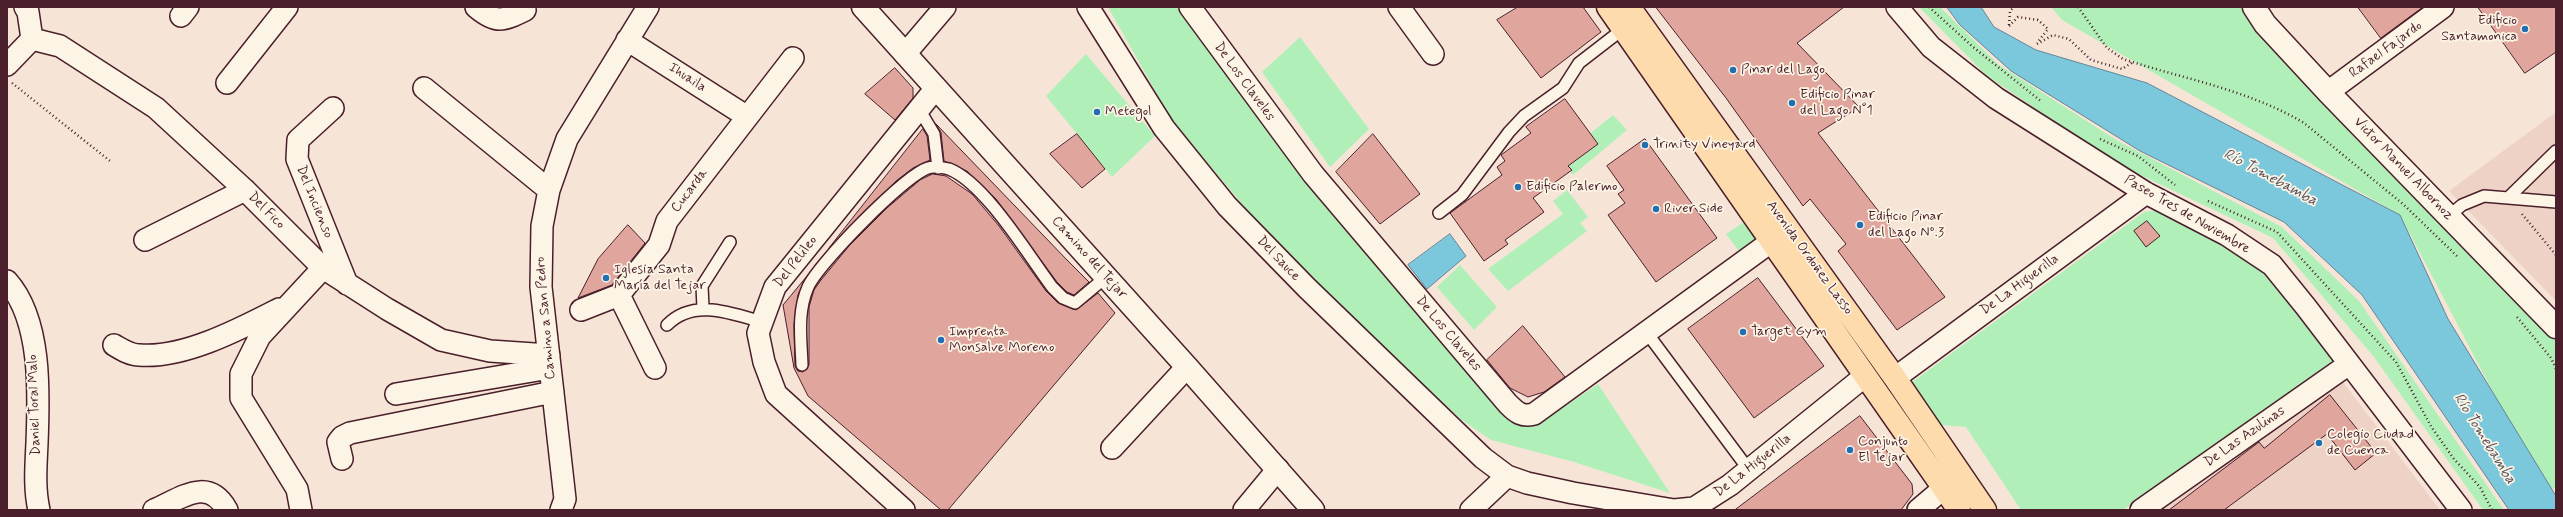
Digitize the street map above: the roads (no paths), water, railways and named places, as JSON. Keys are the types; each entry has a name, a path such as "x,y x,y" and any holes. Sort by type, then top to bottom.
{"main road":[{"name":"Avenida Ordoñez Lasso","path":"1608,7 1959,510"},
{"name":"Avenida Ordoñez Lasso","path":"1630,7 1895,378 1985,510"}],"street":[{"path":"7,65 32,39 28,12 25,7"},
{"path":"227,83 287,7"},
{"path":"476,7 489,18 505,20 525,10"},
{"name":"Camino del Tejar","path":"863,7 1188,367 1312,510"},
{"path":"905,54 945,7"},
{"name":"Del Sauce","path":"1088,7 1164,128 1226,206 1307,288 1483,458 1507,476"},
{"name":"De Los Claveles","path":"1190,7 1313,174 1516,412 1524,416 1534,414 1772,241"},
{"path":"1399,7 1433,54"},
{"name":"Paseo Tres de Noviembre","path":"1897,7 1931,46 1996,98 2146,193 2227,235 2272,265 2461,510"},
{"name":"Victor Manuel Albornoz","path":"2254,7 2265,24 2328,92 2556,327"},
{"name":"Rafael Fajardo","path":"2328,92 2444,7"},
{"name":"Camino a San Pedro","path":"566,506 549,362 540,262 542,226 549,190 567,139 627,40 643,9"},
{"name":"Del Fico","path":"32,39 60,46 156,108 245,190 322,268 387,309 441,340 490,352 549,362"},
{"name":"Ihuaila","path":"627,40 746,116"},
{"name":"Cucarda","path":"581,310 619,295 659,245 667,220 746,116 793,58"},
{"path":"424,88 549,190"},
{"name":"Del Pelileo","path":"904,510 776,394 764,362 758,333 775,287 936,88"},
{"name":"Del Incienso","path":"333,108 298,140 297,159 347,284"},
{"path":"145,240 245,190"},
{"name":"De La Higuerilla","path":"1895,378 2146,193"},
{"path":"301,510 297,489 242,398 242,374 260,336 322,268"},
{"name":"Daniel Toral Malo","path":"7,281 21,300 36,360 38,413 35,494 39,510"},
{"path":"619,295 655,368"},
{"path":"114,344 139,356 179,351 243,327 290,304"},
{"path":"396,394 549,362"},
{"name":"De Las Azulinas","path":"2152,507 2349,364"},
{"path":"1112,448 1188,367"},
{"name":"De La Higuerilla","path":"1507,476 1573,493 1674,510 1694,508 1719,494 1866,376"},
{"path":"342,459 338,442 342,437 350,433 553,392"},
{"path":"1244,510 1278,469"},
{"path":"1471,510 1507,476"},
{"path":"1918,510 1944,488"},
{"path":"154,510 200,491 212,492 221,500 227,510"},
{"path":"1573,493 1592,510"}],"lane":[{"path":"1439,213 1462,195 1509,132 1524,116 1563,88 1579,63 1623,29"},
{"path":"919,109 934,134 938,168"},
{"path":"2508,198 2556,151"},
{"path":"802,364 800,313 808,286 847,238 897,189 928,168 948,169 964,177 985,197 1052,287 1063,298 1075,303 1106,277"},
{"path":"2449,216 2462,205 2484,196 2556,202"},
{"path":"703,308 702,286 730,242"},
{"path":"668,325 676,316 703,308 762,322"},
{"path":"1647,333 1749,470"}],"water":[{"name":"Río Tomebamba","path":"1947,7 1981,7 1994,27 2036,50 2147,83 2400,215 2448,319 2556,496 2556,510 2509,510 2362,295 2284,222 2140,151 2011,71 1960,25"},
{"path":"1450,234 1466,256 1427,289 1408,265"}],"place":[{"name":"Edificio Santamonica","path":"2525,29"},
{"name":"Pinar del Lago","path":"1733,70"},
{"name":"Edificio Pinar del Lago N°1","path":"1792,103"},
{"name":"Metegol","path":"1097,112"},
{"name":"Trinity Vineyard","path":"1645,145"},
{"name":"Edificio Palermo","path":"1518,187"},
{"name":"River Side","path":"1656,209"},
{"name":"Edificio Pinar del Lago Nº.3","path":"1860,225"},
{"name":"Iglesia Santa María del Tejar","path":"606,278"},
{"name":"Target Gym","path":"1743,332"},
{"name":"Imprenta Monsalve Moreno","path":"941,340"},
{"name":"Colegio Ciudad de Cuenca","path":"2319,443"},
{"name":"Conjunto El Tejar","path":"1850,450"}]}
